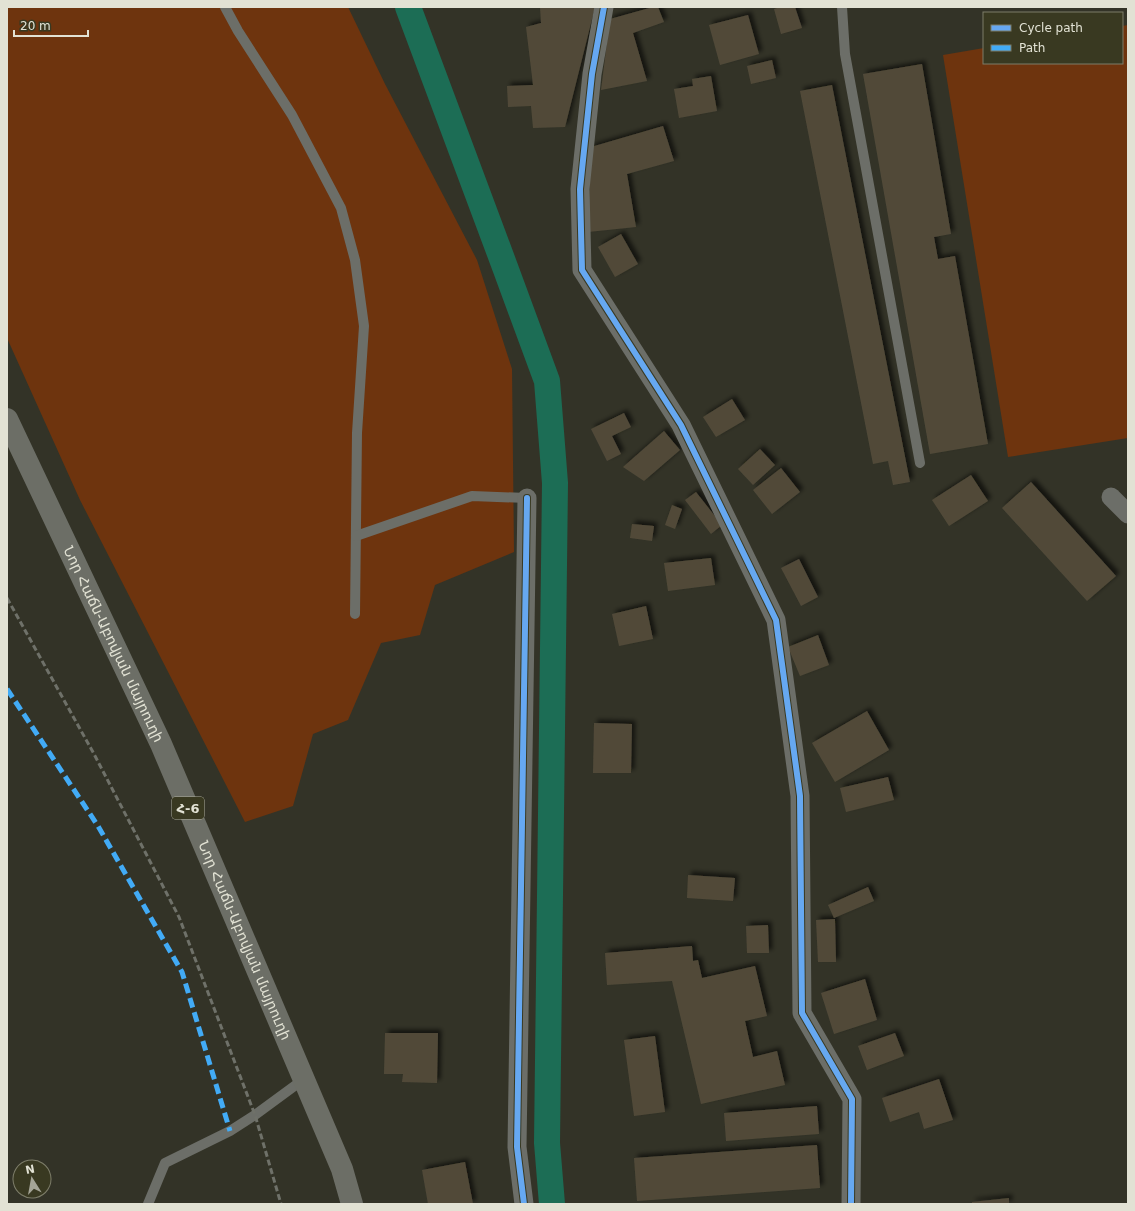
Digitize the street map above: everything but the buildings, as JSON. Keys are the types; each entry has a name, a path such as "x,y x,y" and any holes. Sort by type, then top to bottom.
{"main road":[{"name":"Նոր Հաճն-Աբովյան մայրուղի","path":"7,419 161,744 342,1169 352,1204"}],"street":[{"path":"604,7 592,74 580,189 582,270 680,425 776,620 800,796 802,1013 852,1099 851,1204"},
{"path":"1111,497 1128,514"},
{"path":"524,1204 517,1147 527,498"}],"lane":[{"path":"225,7 238,31 292,115 341,208 354,260 364,326 357,433 355,614"},
{"path":"842,7 845,54 920,463"},
{"path":"356,536 472,496 527,498"},
{"path":"148,1204 165,1162 230,1131 255,1115 304,1079"}],"shaded area":[{"path":"7,7 348,7 385,84 477,260 512,369 514,552 435,585 420,635 381,643 348,720 313,734 293,806 245,822 80,500 7,338"},
{"path":"1128,25 1128,438 1008,457 943,55 983,48 983,64 1123,64 1123,26"}],"waterway":[{"path":"408,7 547,381 555,483 547,1143 552,1204"}],"railway":[{"path":"7,598 94,754 179,917 255,1115 281,1204"}],"marked path":[{"path":"7,689 98,826 182,972 230,1131"}],"cycle path":[{"path":"604,7 592,74 580,189 582,270 681,425 776,620 800,796 802,1013 852,1099 851,1204"},
{"path":"524,1204 517,1147 527,498"}]}
